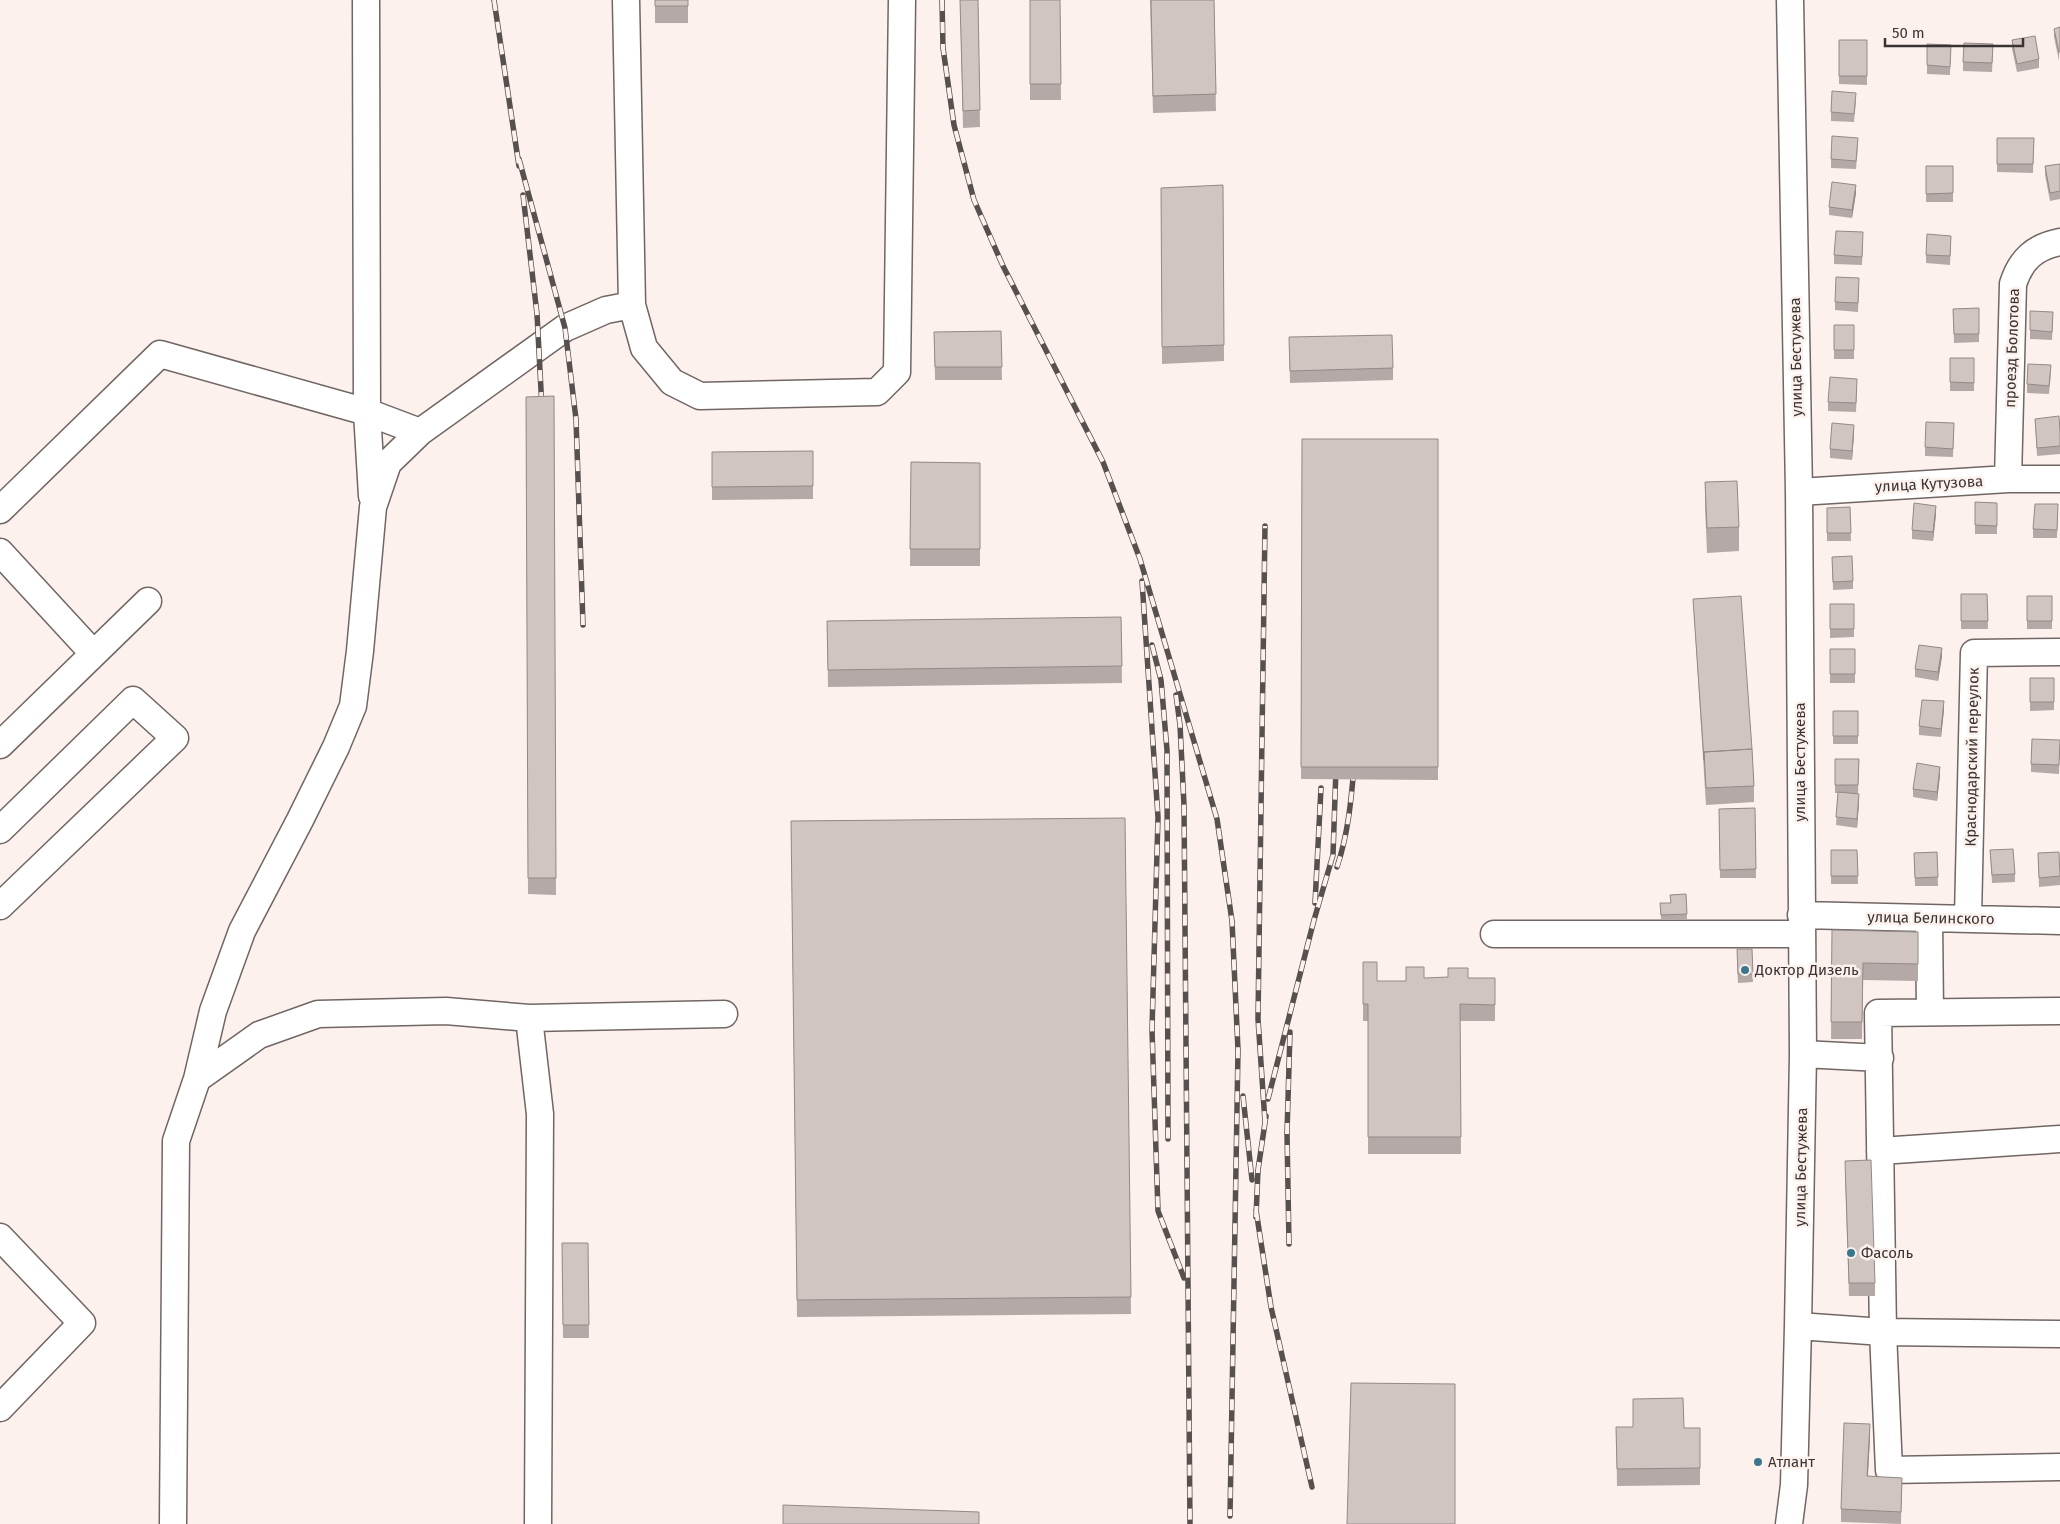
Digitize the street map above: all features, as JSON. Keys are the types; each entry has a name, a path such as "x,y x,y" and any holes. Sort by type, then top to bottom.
{"street":[{"path":"173,1524 176,1141 197,1079 213,1010 242,930 336,747 353,706 360,652 373,507 367,412 366,0"},
{"path":"626,0 632,305 644,348 672,382 700,396 877,392 897,372 902,0"},
{"name":"улица Бестужева","path":"1789,1524 1794,1485 1803,1054 1798,492 1790,0"},
{"name":"проезд Болотова","path":"2008,480 2013,284 2022,262 2032,252 2060,242"},
{"path":"373,507 388,463 420,432 565,328 606,310 632,305"},
{"path":"0,510 160,354 367,412 420,432"},
{"name":"улица Кутузова","path":"1798,492 2008,480 2060,479"},
{"path":"0,552 93,653"},
{"path":"0,746 148,601"},
{"name":"Краснодарский переулок","path":"1968,917 1974,653 2060,652"},
{"path":"0,830 133,700 175,738 0,906"},
{"name":"улица Белинского","path":"1494,934 1801,925 1968,917 2060,921"},
{"path":"1929,920 1930,1012"},
{"path":"197,1079 259,1035 318,1014 446,1011 529,1018 724,1014"},
{"path":"2060,1011 1878,1013 1883,1332 1889,1470 2060,1467"},
{"path":"529,1018 540,1114 538,1524"},
{"path":"1803,1054 1880,1058"},
{"path":"1880,1151 2060,1139"},
{"path":"0,1237 82,1323 0,1408"},
{"path":"1798,1326 1883,1332 2060,1334"}],"building":[{"path":"655,0 688,0 688,6 655,6"},
{"path":"960,0 978,0 980,110 963,111"},
{"path":"1030,0 1060,0 1061,84 1030,84"},
{"path":"1151,0 1214,0 1216,94 1153,96"},
{"path":"2060,27 2060,52 2059,52 2054,29"},
{"path":"2035,36 2039,59 2017,64 2012,40"},
{"path":"1839,40 1867,40 1867,76 1839,76"},
{"path":"1964,43 1993,44 1992,63 1963,62"},
{"path":"1927,44 1951,45 1950,67 1927,65"},
{"path":"1832,91 1856,93 1854,114 1831,112"},
{"path":"1832,136 1858,138 1856,161 1831,159"},
{"path":"1997,138 2034,138 2033,164 1997,164"},
{"path":"2060,164 2060,191 2050,193 2045,166"},
{"path":"1926,166 1953,166 1953,193 1926,194"},
{"path":"1832,182 1856,185 1852,210 1829,207"},
{"path":"1223,185 1224,345 1162,347 1161,188"},
{"path":"1836,231 1863,232 1862,257 1834,255"},
{"path":"1927,234 1951,236 1950,256 1926,255"},
{"path":"1836,277 1859,278 1858,303 1835,302"},
{"path":"1979,308 1979,334 1954,334 1953,309"},
{"path":"2030,311 2053,312 2052,332 2030,330"},
{"path":"1834,325 1854,325 1854,350 1834,350"},
{"path":"1001,331 1002,367 935,367 934,332"},
{"path":"1392,335 1393,368 1290,371 1289,337"},
{"path":"1950,358 1974,358 1974,383 1950,382"},
{"path":"2028,364 2051,365 2049,386 2027,384"},
{"path":"1830,377 1857,379 1856,403 1828,402"},
{"path":"554,396 556,878 528,878 526,397"},
{"path":"2059,416 2060,446 2037,448 2035,419"},
{"path":"1926,422 1954,423 1953,449 1925,447"},
{"path":"1832,423 1854,425 1852,451 1830,449"},
{"path":"1302,439 1438,439 1438,767 1301,767"},
{"path":"813,451 813,486 712,487 712,452"},
{"path":"911,462 980,463 980,549 910,549"},
{"path":"1737,481 1739,527 1707,528 1705,482"},
{"path":"1975,502 1997,503 1997,526 1975,525"},
{"path":"1914,503 1936,506 1933,532 1912,530"},
{"path":"2035,504 2058,504 2057,530 2033,529"},
{"path":"1850,507 1851,533 1827,533 1827,508"},
{"path":"1852,556 1853,581 1833,582 1832,557"},
{"path":"1961,594 1987,594 1988,621 1961,621"},
{"path":"1741,596 1752,749 1704,752 1704,760 1693,599"},
{"path":"2027,596 2052,596 2052,621 2027,621"},
{"path":"1830,604 1854,604 1854,629 1830,629"},
{"path":"1121,617 1122,666 828,670 827,621"},
{"path":"1919,645 1942,648 1938,672 1915,669"},
{"path":"1830,649 1855,649 1855,674 1830,674"},
{"path":"2030,678 2054,678 2054,702 2030,702"},
{"path":"1922,700 1944,701 1941,729 1919,726"},
{"path":"1833,711 1858,711 1858,736 1833,736"},
{"path":"2032,739 2060,740 2059,765 2031,764"},
{"path":"1752,749 1754,786 1706,788 1704,752"},
{"path":"1835,759 1859,759 1858,785 1835,785"},
{"path":"1917,763 1940,767 1937,792 1913,789"},
{"path":"1838,792 1859,794 1857,819 1836,817"},
{"path":"1755,808 1756,869 1720,870 1719,809"},
{"path":"1125,818 1131,1297 797,1300 791,821"},
{"path":"2013,849 2015,874 1992,875 1990,850"},
{"path":"1831,850 1857,850 1858,876 1831,876"},
{"path":"1937,852 1938,877 1915,878 1914,853"},
{"path":"2059,852 2060,876 2039,878 2038,853"},
{"path":"1686,894 1687,914 1661,915 1660,903 1671,903 1670,895"},
{"path":"1832,930 1918,932 1918,964 1863,963 1862,1022 1831,1022"},
{"name":"Доктор Дизель","path":"1737,949 1752,949 1753,974 1738,974"},
{"path":"1363,962 1377,962 1377,981 1406,981 1406,967 1424,967 1424,978 1448,977 1448,968 1468,968 1468,978 1495,978 1495,1005 1460,1004 1461,1137 1368,1137 1368,1004 1363,1004"},
{"path":"1871,1160 1875,1283 1849,1283 1845,1161"},
{"path":"562,1243 588,1243 589,1325 563,1325"},
{"path":"1351,1383 1455,1384 1455,1524 1347,1524"},
{"path":"1683,1398 1684,1428 1700,1428 1700,1468 1617,1469 1616,1427 1633,1427 1633,1399"},
{"path":"1844,1423 1870,1424 1867,1476 1902,1478 1901,1512 1841,1509"},
{"path":"783,1505 979,1512 979,1524 783,1524"}],"railway":[{"path":"494,0 519,166"},
{"path":"942,0 943,48 954,125 974,200 1003,266 1103,462 1140,559 1217,819 1232,921 1238,1050 1230,1516"},
{"path":"519,159 565,328 576,419 583,625"},
{"path":"523,195 537,314 542,409"},
{"path":"1265,526 1258,1019 1265,1122"},
{"path":"1142,581 1158,817 1152,1030 1158,1211 1184,1278"},
{"path":"1152,645 1161,680 1167,750 1168,1139"},
{"path":"1176,695 1180,725 1184,805 1190,1524"},
{"path":"1337,867 1346,830 1354,767"},
{"path":"1268,1099 1314,920 1333,855 1336,768"},
{"path":"1315,903 1321,788"},
{"path":"1289,1244 1287,1133 1290,1032"},
{"path":"1243,1096 1252,1180"},
{"path":"1256,1217 1258,1170 1266,1116"},
{"path":"1256,1210 1271,1307 1312,1487"}],"place":[{"name":"Доктор Дизель","path":"1745,970"},
{"name":"Фасоль","path":"1851,1253"},
{"name":"Атлант","path":"1758,1462"}]}
